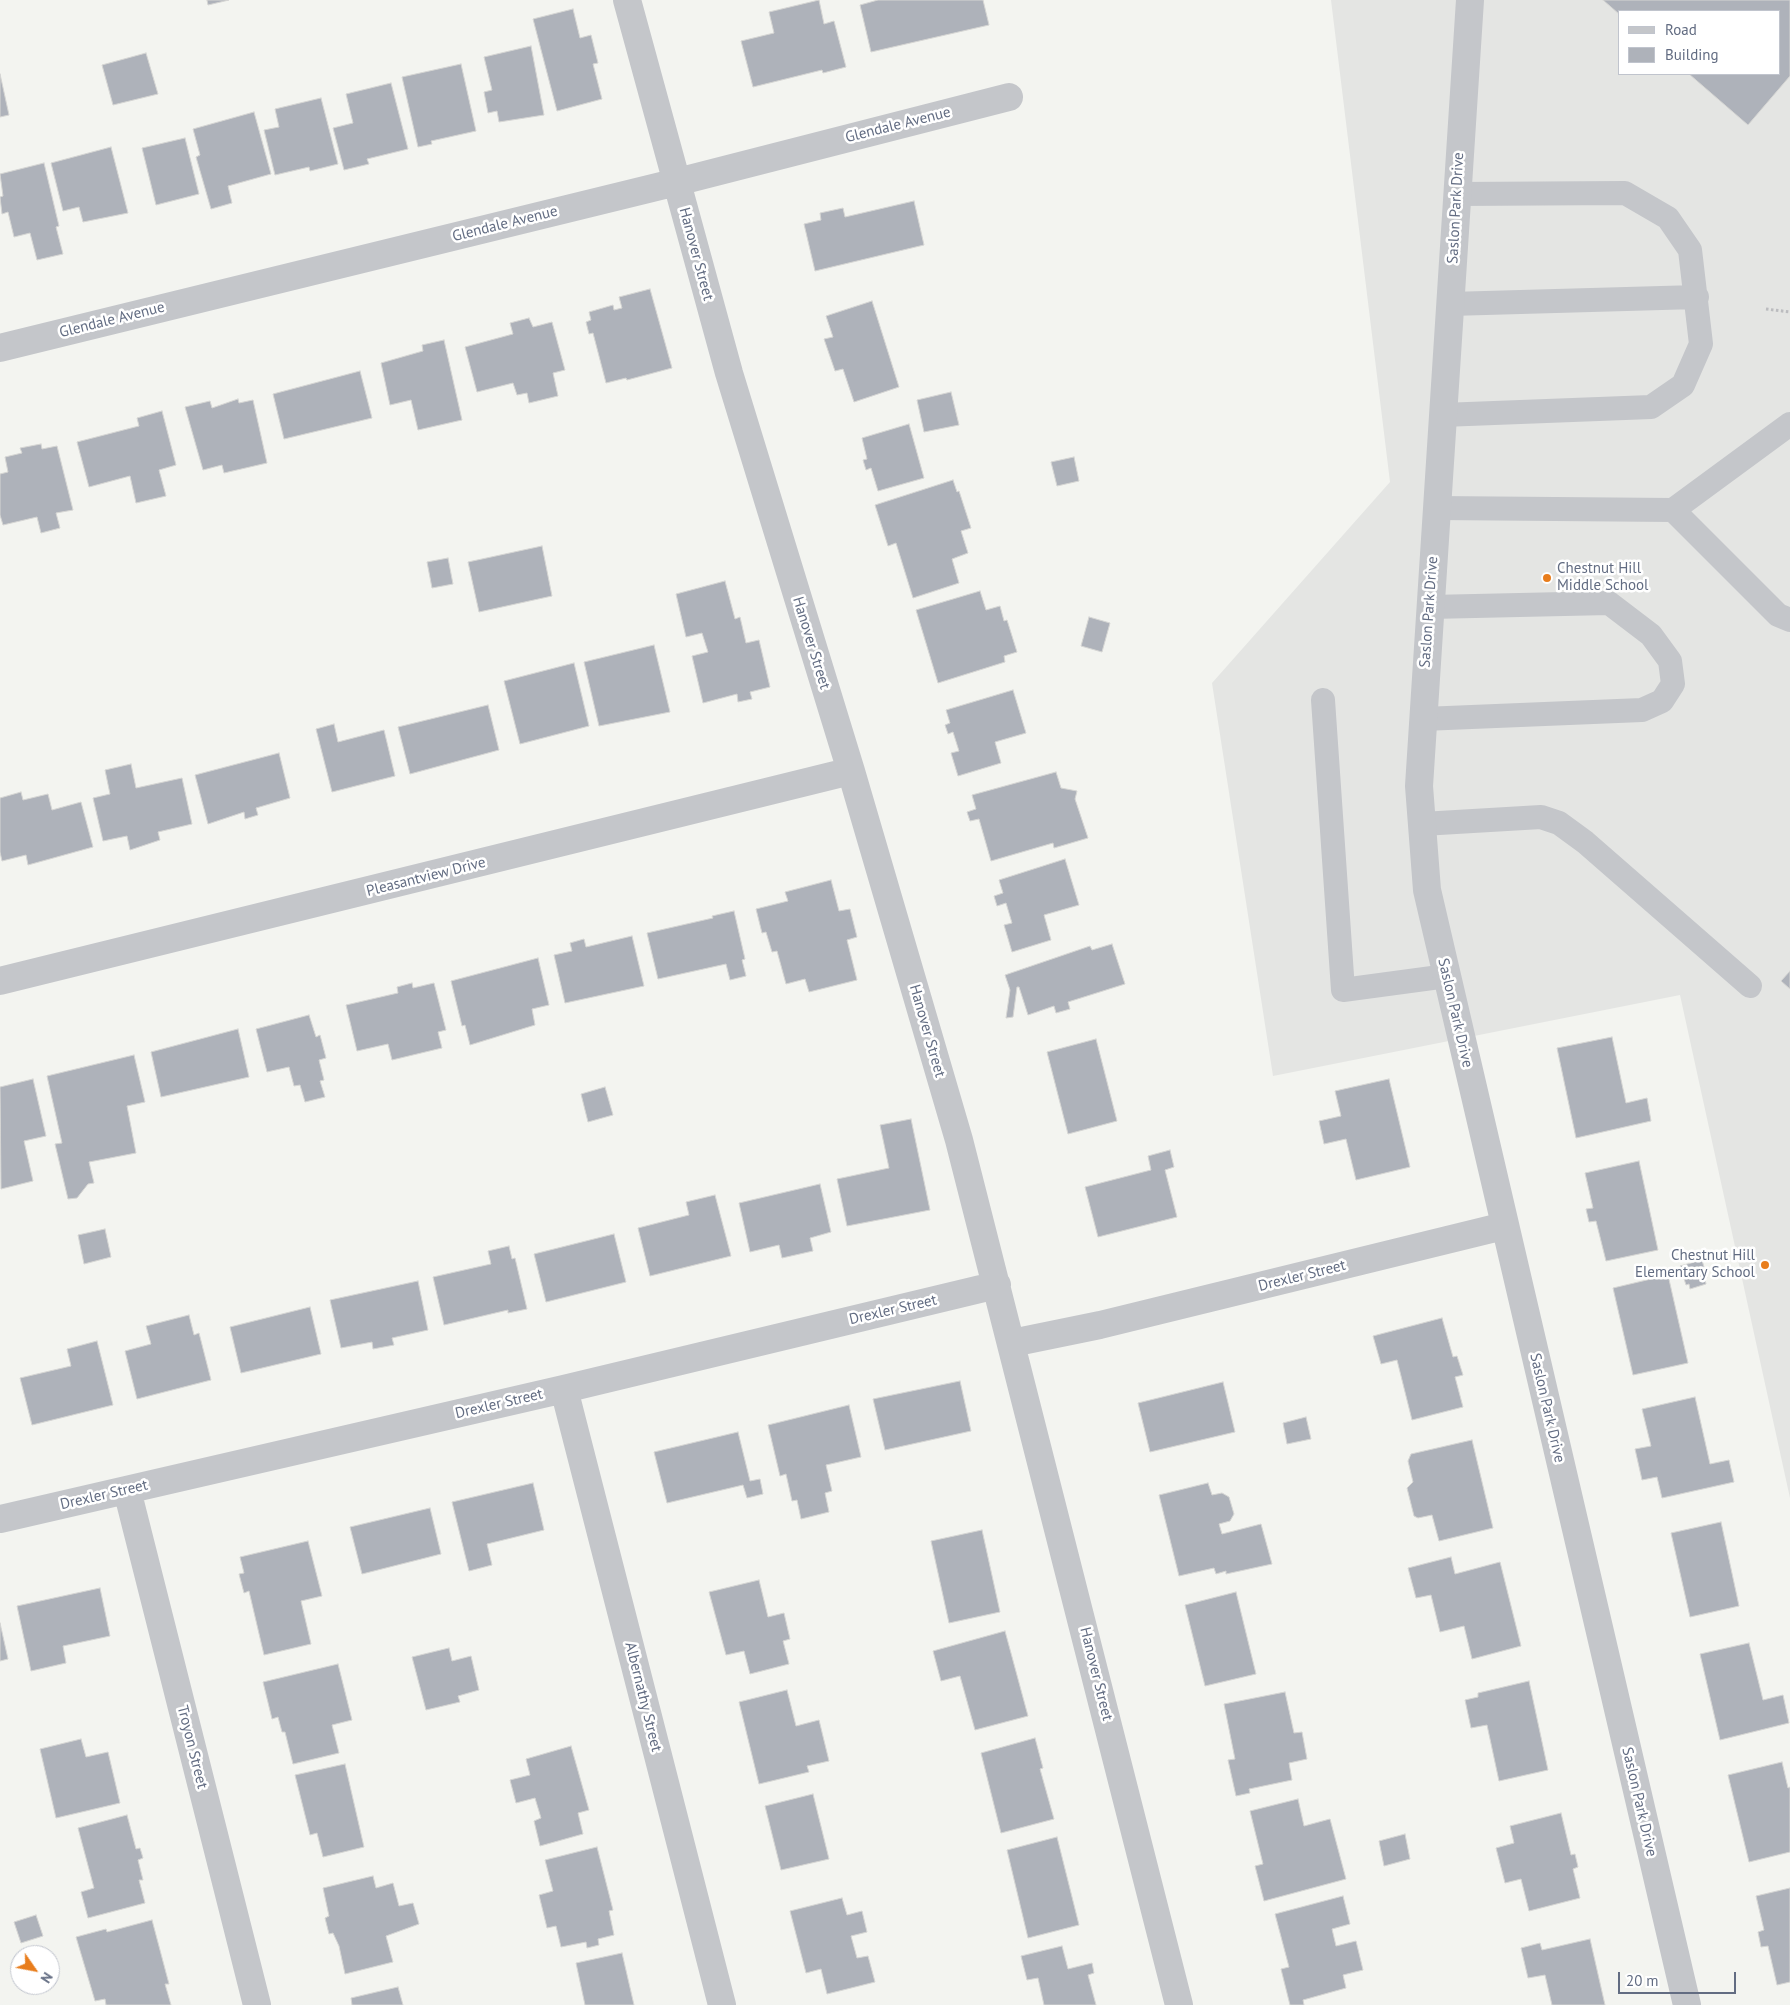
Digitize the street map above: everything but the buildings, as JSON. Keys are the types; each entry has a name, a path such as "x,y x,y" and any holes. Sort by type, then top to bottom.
{"street":[{"name":"Hanover Street","path":"627,0 728,373 851,771 959,1140 1179,2005"},
{"name":"Saslon Park Drive","path":"1470,0 1419,786 1427,890 1687,2005"},
{"name":"Glendale Avenue","path":"0,348 677,182 1009,97"},
{"name":"Pleasantview Drive","path":"0,981 851,771"},
{"name":"Drexler Street","path":"1012,1343 1100,1326 1504,1226"},
{"name":"Drexler Street","path":"0,1519 564,1389 997,1285"},
{"name":"Albernathy Street","path":"564,1389 722,2005"},
{"name":"Troyon Street","path":"127,1490 257,2005"}],"lane":[{"path":"1442,415 1651,408 1683,385 1701,344 1690,250 1668,218 1625,193 1457,194"},
{"path":"1450,304 1697,297"},
{"path":"1436,508 1673,510 1790,424"},
{"path":"1673,510 1778,616 1790,620"},
{"path":"1423,719 1642,710 1662,701 1673,684 1670,661 1651,635 1610,603 1430,607"},
{"path":"1323,700 1342,990 1446,976"},
{"path":"1422,824 1541,817 1559,823 1585,842 1750,986"}],"path":[{"path":"1766,309 1790,312"}],"shaded area":[{"name":"Chestnut Hill Middle School","path":"1331,0 1790,0 1790,1498 1680,995 1273,1076 1212,683 1390,482"}],"place":[{"name":"Chestnut Hill Middle School","path":"1547,578"},
{"name":"Chestnut Hill Elementary School","path":"1765,1265"}]}
